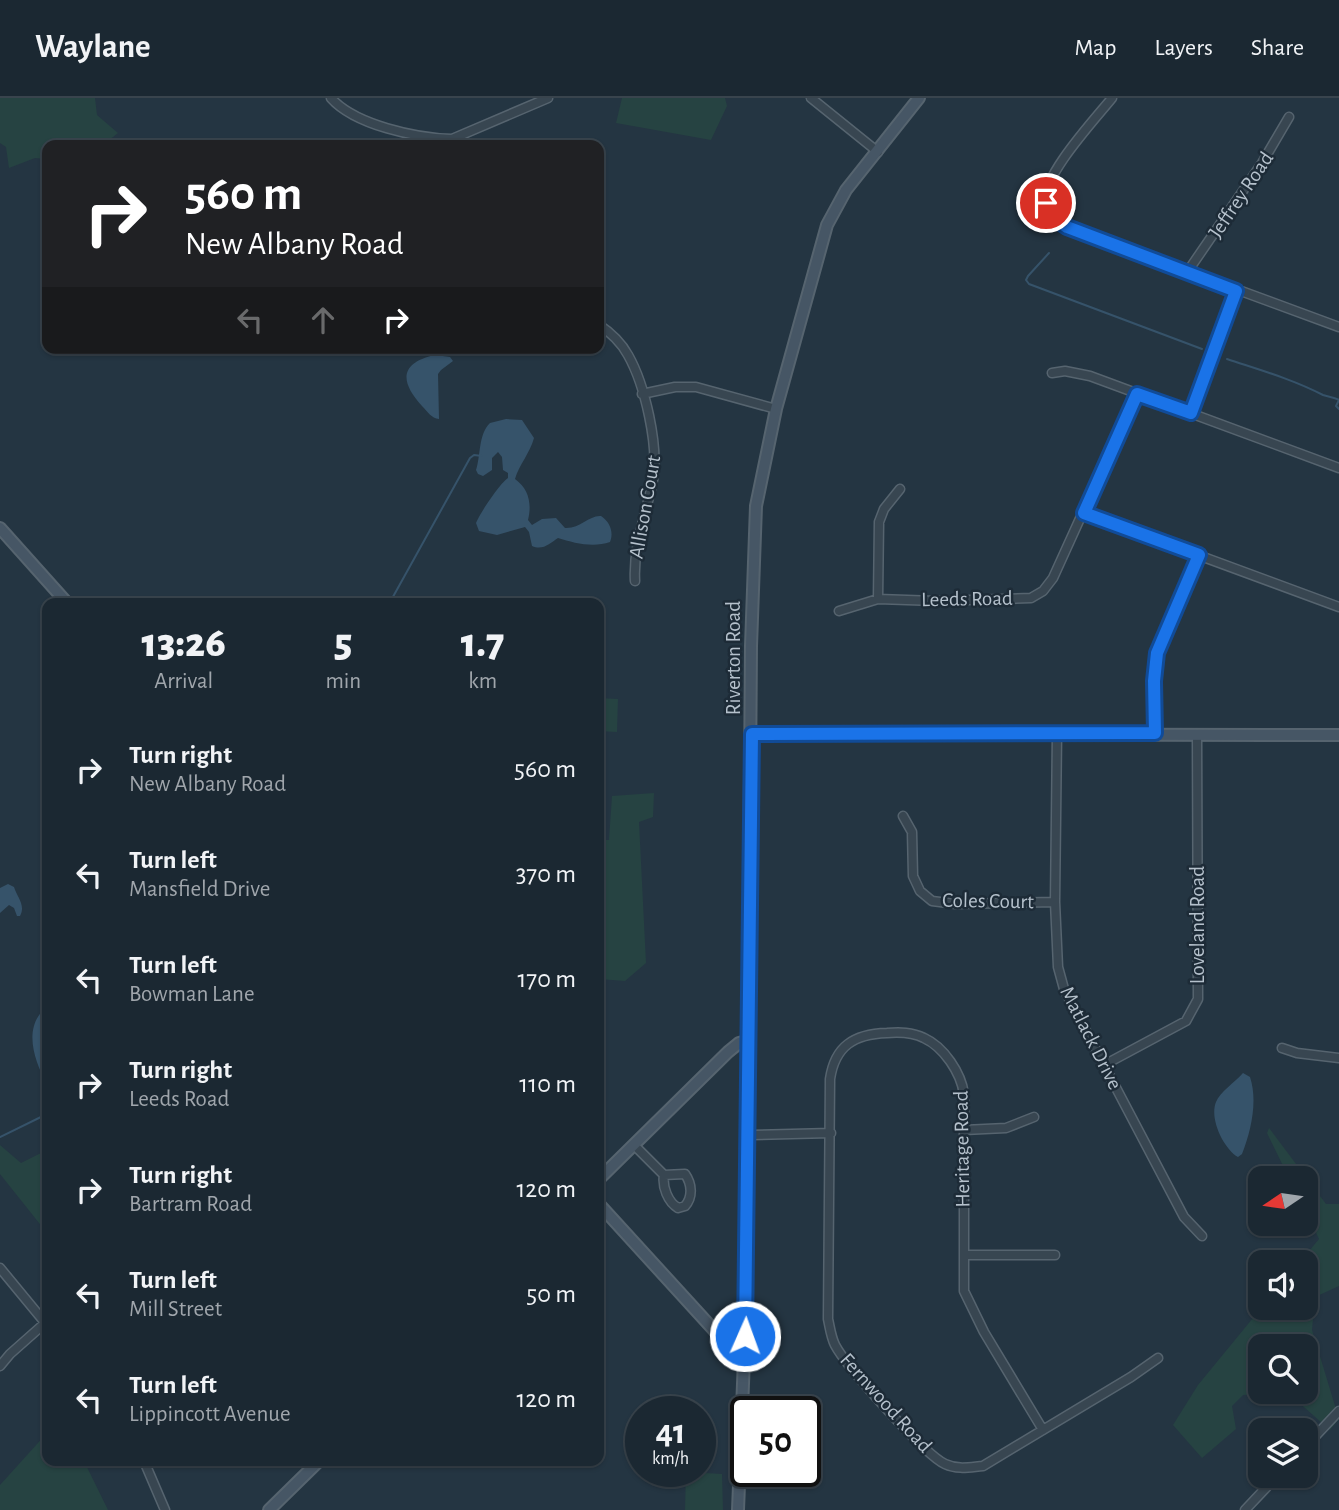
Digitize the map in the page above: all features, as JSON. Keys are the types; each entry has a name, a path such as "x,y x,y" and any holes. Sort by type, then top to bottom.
{"main road":[{"name":"Riverton Road","path":"741,1509 749,1135 754,529 762,471 776,409 827,225 846,190 919,98"},
{"path":"0,528 63,598"},
{"path":"752,734 1339,735"},
{"path":"604,1174 728,1052 739,1043 750,1040"},
{"path":"604,1210 744,1363"},
{"path":"269,1510 315,1466"}],"street":[{"path":"331,98 339,107 359,118 435,139 452,139 528,102 548,98"},
{"path":"811,98 878,152"},
{"path":"1112,98 1056,169 1047,185 1046,203 1054,218 1067,227 1236,291 1338,324"},
{"name":"Jeffrey Road","path":"1188,271 1262,163 1289,117"},
{"path":"1191,413 1236,291"},
{"name":"Allison Court","path":"604,328 614,336 628,354 642,394 656,451 653,478 634,559 635,580"},
{"path":"1052,373 1081,373 1339,468"},
{"path":"642,394 675,387 696,387 776,409"},
{"name":"Leeds Road","path":"839,611 878,599 936,601 1037,596 1053,578 1137,394"},
{"path":"878,599 880,522 884,509 900,489"},
{"path":"1084,513 1339,607"},
{"path":"1155,733 1154,681 1157,653 1199,555"},
{"name":"Matlack Drive","path":"1056,734 1055,902 1058,967 1064,989 1184,1217 1202,1236"},
{"name":"Loveland Road","path":"1104,1065 1186,1021 1198,999 1197,734"},
{"name":"Coles Court","path":"903,816 912,832 913,876 920,891 932,901 956,904 1055,902"},
{"name":"Heritage Road","path":"831,1133 832,1063 841,1050 859,1037 874,1033 913,1034 938,1047 956,1071 964,1094 963,1282 971,1307 1043,1430"},
{"path":"1282,1048 1297,1053 1339,1058"},
{"path":"964,1130 1006,1128 1034,1117"},
{"path":"749,1135 831,1133"},
{"name":"Fernwood Road","path":"831,1133 828,1319 832,1337 848,1365 930,1454 953,1467 983,1466 1158,1358"},
{"path":"634,1145 664,1175 685,1174 689,1180 690,1195 685,1206 678,1208 673,1205 663,1183 664,1175"},
{"path":"964,1255 1055,1255"},
{"path":"0,1268 42,1319"},
{"path":"0,1366 42,1327"},
{"path":"1318,1433 1339,1411"},
{"path":"147,1466 165,1510"},
{"path":"1245,1510 1266,1488"}],"green space":[{"path":"0,98 95,98 97,115 118,133 109,140 42,140 42,159 35,158 9,168 6,147 0,143"},
{"path":"622,98 725,98 727,106 711,140 616,123"},
{"path":"604,698 618,699 617,732 604,731"},
{"path":"654,793 653,817 639,822 646,963 625,981 604,979 604,840 609,840 612,796"},
{"path":"1269,1128 1298,1166 1283,1166 1267,1133"},
{"path":"0,1145 21,1163 42,1152 42,1227 0,1174"},
{"path":"1318,1193 1326,1204 1339,1204 1339,1286 1318,1296 1318,1250 1310,1250 1319,1239"},
{"path":"1251,1320 1313,1320 1313,1334 1248,1334 1248,1395 1243,1395 1232,1406 1236,1429 1202,1458 1173,1425 1198,1385"},
{"path":"1318,1350 1339,1419 1330,1430 1300,1404 1318,1404"},
{"path":"42,1439 42,1466 86,1466 108,1510 0,1510 0,1485"},
{"path":"716,1474 722,1474 723,1510 685,1510 686,1487 716,1487"}],"water":[{"path":"435,355 450,357 453,361 438,374 439,419 422,406 407,381 409,368"},
{"path":"506,419 522,420 534,438 515,479 524,487 528,497 528,520 532,525 542,519 556,518 565,528 570,528 601,516 610,528 610,542 590,545 558,538 540,548 532,546 525,527 497,535 479,531 476,523 478,518 508,478 498,452 492,458 492,470 483,476 478,474 476,470 482,439 490,423"},
{"path":"8,884 14,887 20,901 20,916 17,916 14,908 9,905 0,913 0,888"},
{"path":"42,1012 42,1073 33,1044"},
{"path":"1243,1073 1250,1077 1253,1106 1248,1136 1242,1154 1238,1157 1219,1133 1214,1109 1221,1095"}],"waterway":[{"path":"1049,253 1028,276 1026,280 1029,284 1202,349"},
{"path":"1227,359 1337,399 1339,400 1336,406 1339,409"},
{"path":"392,598 470,458 474,455 482,456"},
{"path":"0,1137 42,1116"}],"route":[{"path":"745,1336 752,734 1155,733 1154,681 1157,653 1199,555 1084,513 1137,394 1191,413 1236,291 1067,227 1054,218 1046,203"}]}
